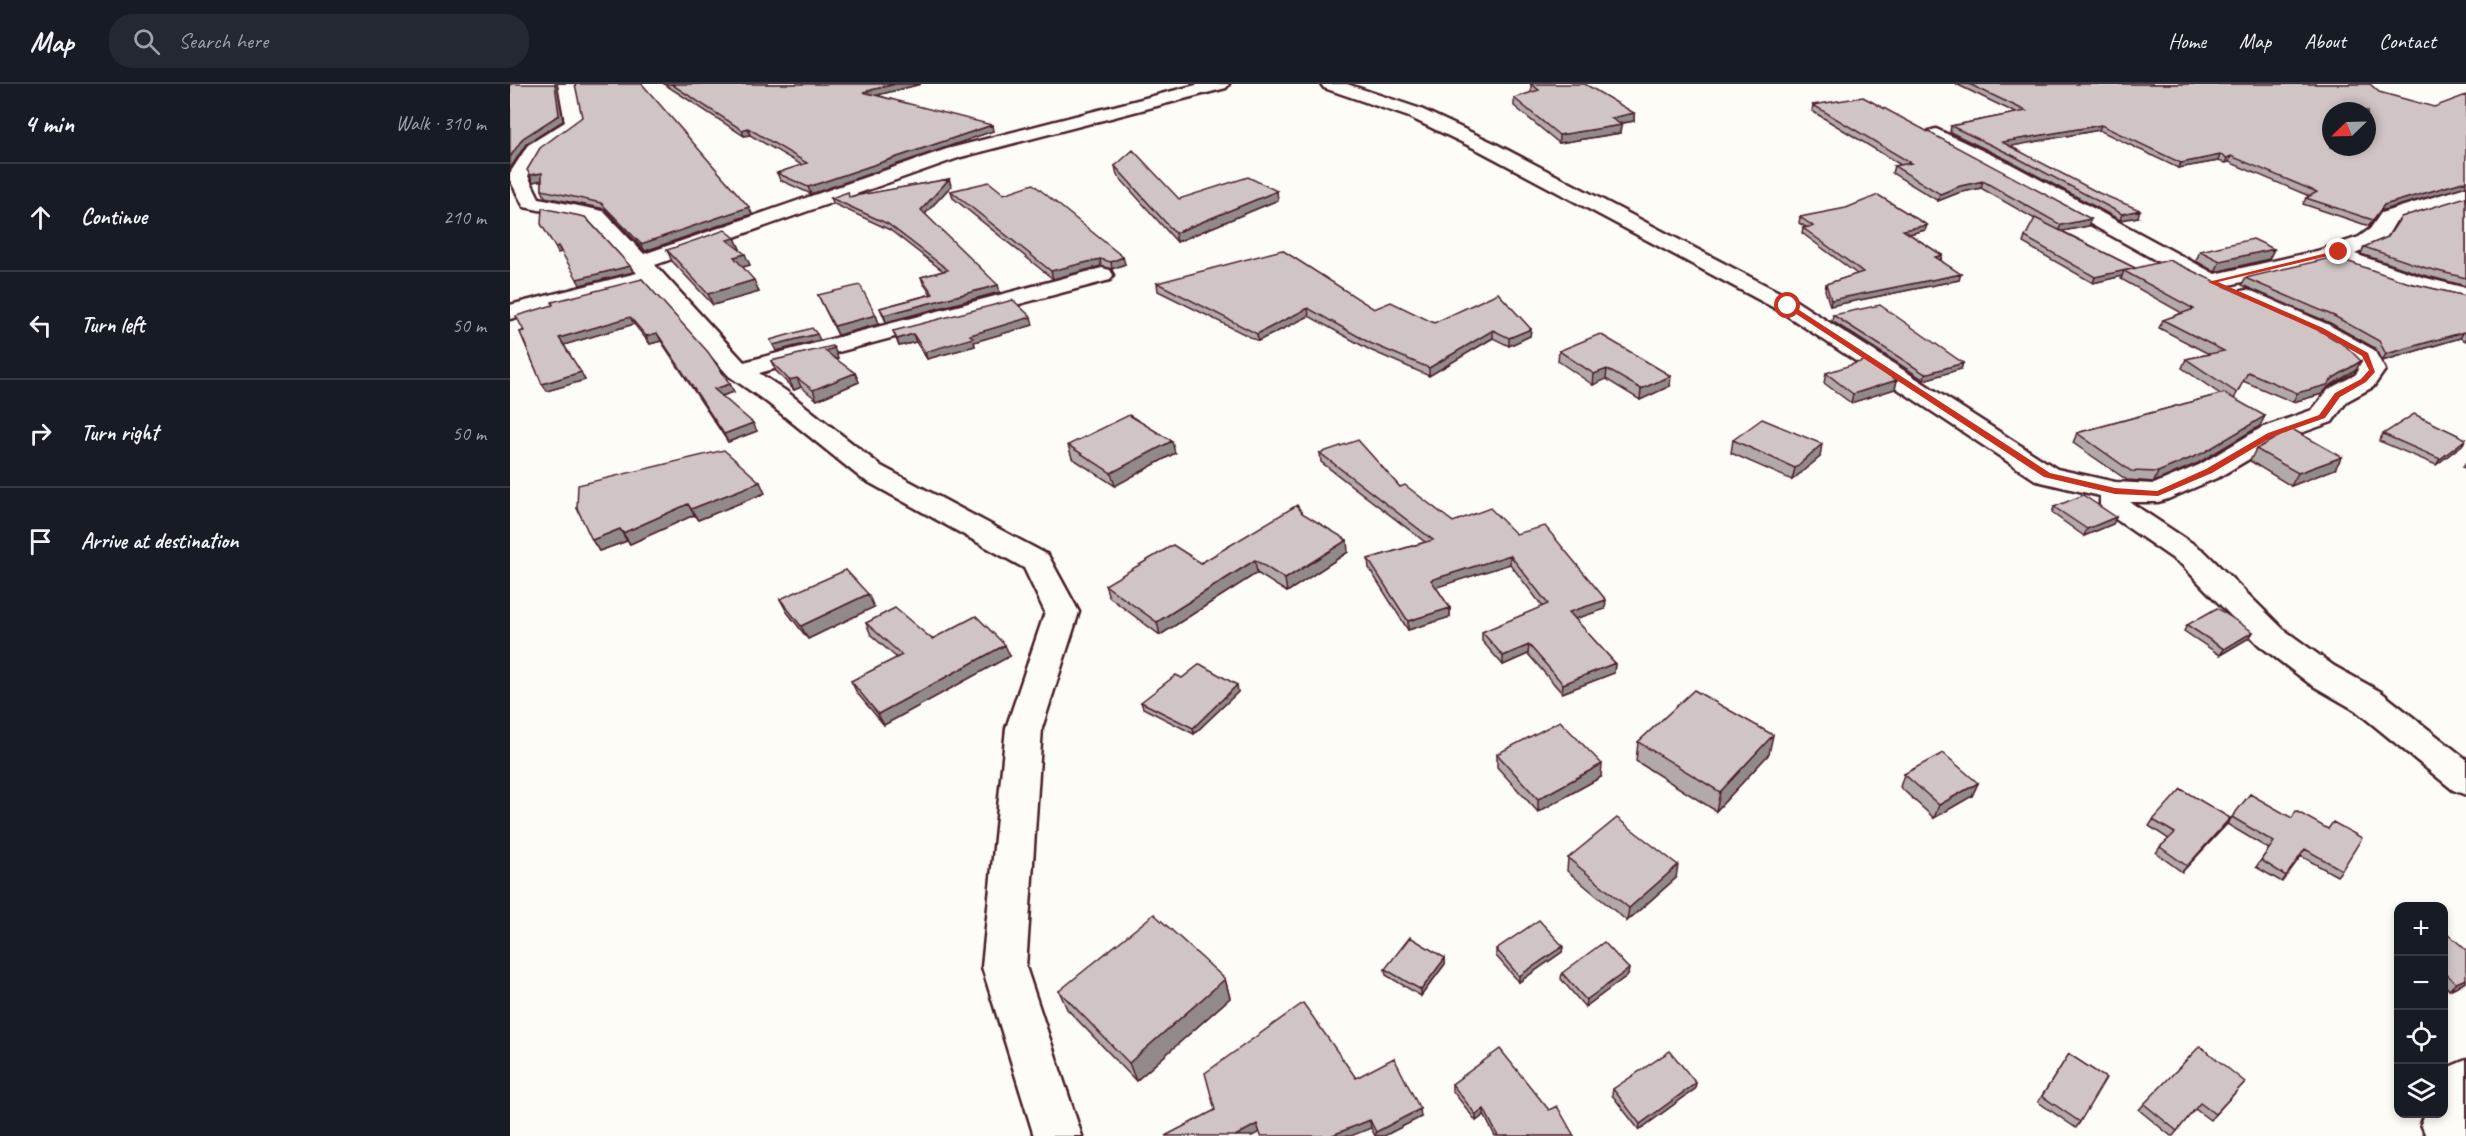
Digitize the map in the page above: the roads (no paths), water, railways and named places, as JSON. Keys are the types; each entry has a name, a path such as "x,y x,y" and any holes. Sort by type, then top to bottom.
{"street":[{"path":"567,84 574,124 534,149 518,176 531,203 596,215 738,371 777,397 871,472 1037,562 1062,612 1024,728 1004,967 1058,1136"},
{"path":"510,312 646,270 954,153 1220,84"},
{"path":"1330,84 1415,113 1487,147 1788,306 2047,475 2115,491 2158,493 2209,471 2271,434 2322,416 2337,395 2364,381 2373,370 2365,355 2320,330 2212,282 2002,167 1936,135"},
{"path":"2212,282 2332,253 2376,237 2388,217 2466,193"},
{"path":"2332,253 2414,282 2466,295"},
{"path":"738,371 1102,275"},
{"path":"2115,491 2115,505 2193,558 2271,637 2322,675 2367,702 2466,780"},
{"path":"2450,1136 2445,1124 2466,1083"}]}
